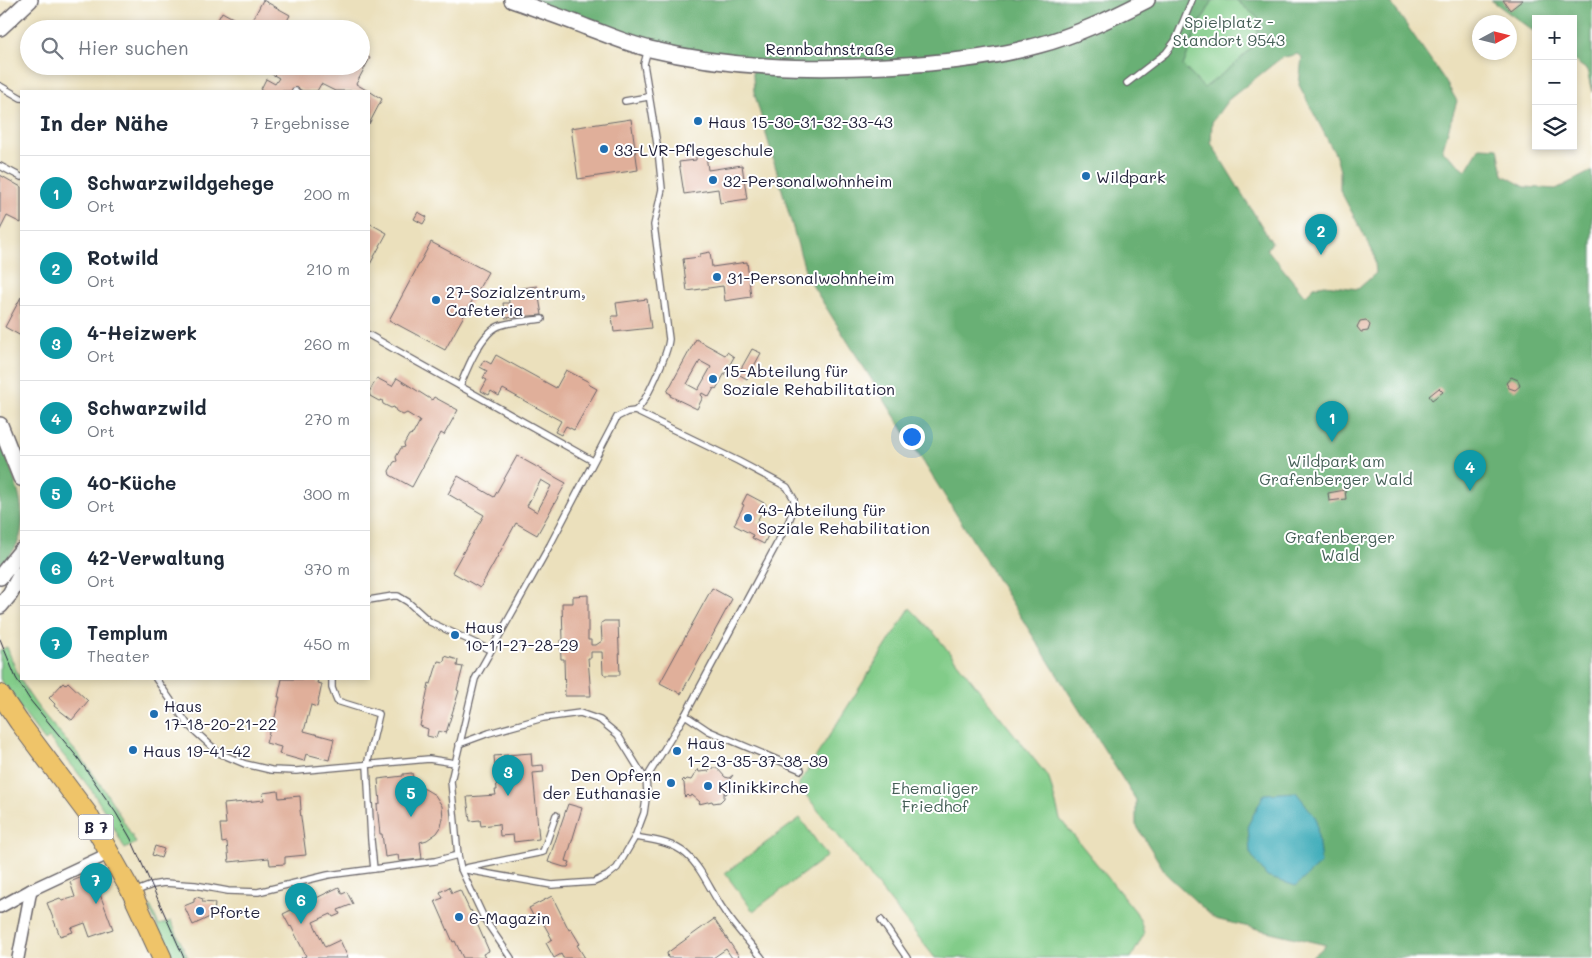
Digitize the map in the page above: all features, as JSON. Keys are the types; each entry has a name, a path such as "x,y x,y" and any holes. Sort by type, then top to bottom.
{"main road":[{"name":"B 7","path":"0,694 87,812 132,893 162,958"},
{"name":"B 7","path":"0,712 20,739 52,766"}],"street":[{"path":"0,28 30,0"},
{"name":"Rennbahnstraße","path":"512,0 587,27 619,41 648,49 740,64 803,69 967,60 1016,52 1083,31 1147,0"},
{"path":"0,425 20,475"},
{"path":"0,577 20,552"},
{"path":"0,606 10,594 20,576"},
{"path":"0,906 110,853"},
{"path":"18,958 31,890"}],"lane":[{"path":"1128,83 1166,53 1176,41 1192,0"},
{"path":"635,411 640,406 660,368 670,339 654,230 662,189 658,150 644,64 648,49"},
{"path":"0,86 20,97"},
{"path":"625,101 648,97"},
{"path":"0,166 20,176"},
{"path":"460,386 478,348 494,329 504,325 542,319"},
{"path":"370,336 593,461"},
{"path":"461,869 552,885 594,882 607,876 617,868 635,837 644,813 647,792 646,778 685,715 793,512 794,499 787,487 738,460 635,411 627,412 617,417 550,545 475,679 451,781 461,869 485,920 511,958"},
{"path":"370,600 386,596 398,596 408,602 430,622 490,650"},
{"path":"157,680 188,725 219,753 246,764 271,770 296,771 429,759 456,763"},
{"path":"332,680 332,688 337,701 379,714 367,765 374,869"},
{"path":"459,744 489,733 543,718 580,713 600,720 614,731 646,778"},
{"path":"685,715 709,731 801,770"},
{"path":"461,869 543,852 556,815"},
{"path":"635,837 678,848 687,854 724,911 762,958"},
{"path":"132,893 152,885 164,883 196,885 228,891 258,892 312,878 435,861 458,855"},
{"path":"881,920 907,958"}],"green space":[{"name":"Grafenberger Wald","path":"523,0 1213,0 1196,30 1183,66 1204,88 1235,64 1257,43 1258,18 1236,0 1389,0 1444,79 1457,101 1442,151 1466,170 1480,147 1498,148 1503,175 1525,187 1556,189 1592,171 1592,958 1311,958 1326,945 1215,919 1167,875 1136,825 1136,800 807,277 754,92 752,61 708,55 625,35","holes":["1298,54 1302,57 1299,85 1336,156 1340,171 1340,190 1374,254 1376,273 1358,289 1325,285 1314,287 1305,296 1267,249 1272,243 1211,143 1212,122 1228,100 1281,58"]},
{"name":"Spielplatz - Standort 9543","path":"1213,0 1236,0 1258,18 1257,43 1204,89 1183,66 1196,31"},
{"path":"1491,0 1592,0 1592,92 1587,70 1577,63 1577,15 1532,15 1532,30 1517,19 1517,15 1511,15"},
{"path":"0,441 12,472 20,502 20,537 13,552 0,564"},
{"name":"Ehemaliger Friedhof","path":"910,608 934,633 1049,778 1060,819 1136,912 1144,934 1131,958 935,958 798,785"},
{"path":"7,647 20,680 28,693 91,771 115,806 136,843 125,849 92,791 49,738 45,741 7,691 0,679 0,650"},
{"path":"800,818 827,856 753,911 725,873"},
{"path":"150,905 159,925 171,921 188,958 171,958 150,910"}],"water":[{"path":"1296,792 1316,818 1321,863 1296,886 1267,877 1250,853 1248,825 1264,794"}],"building":[{"path":"263,0 290,15 288,20 253,20"},
{"path":"1503,0 1523,0 1510,10"},
{"path":"222,12 236,20 218,20"},
{"path":"274,75 361,75 356,84 366,90 333,90 321,84 318,90 301,90 297,88 296,90 260,90 266,79 275,84 279,78"},
{"path":"370,92 382,99 370,122"},
{"name":"33-LVR-Pflegeschule","path":"631,119 638,170 578,179 571,128"},
{"name":"32-Personalwohnheim","path":"706,155 708,170 742,165 747,199 720,203 718,189 684,194 679,162 696,160 696,157"},
{"path":"0,175 20,186 20,222 7,216 0,230"},
{"path":"418,212 427,217 423,224 414,219"},
{"path":"370,224 387,233 370,264"},
{"name":"27-Sozialzentrum, Cafeteria","path":"431,242 488,272 445,350 389,320"},
{"name":"31-Personalwohnheim","path":"710,252 712,267 747,262 751,297 725,301 723,286 687,291 683,259 700,257 700,254"},
{"path":"537,286 542,315 505,318 503,303 509,303 508,290"},
{"path":"20,299 20,335 5,327"},
{"path":"647,299 651,328 614,332 612,316 618,316 616,303"},
{"path":"1366,320 1370,325 1368,331 1361,332 1357,327 1360,321"},
{"name":"15-Abteilung für Soziale Rehabilitation","path":"696,339 725,355 727,352 734,357 716,389 714,388 709,397 702,393 703,397 697,409 670,396 671,394 667,392","holes":["700,361 711,367 698,390 687,384"]},
{"path":"752,349 761,353 747,379 738,374"},
{"path":"496,355 556,388 566,370 589,382 588,384 597,389 574,430 566,426 561,435 555,432 561,421 503,389 499,396 491,391 489,395 481,391 487,380 483,378 487,371 480,367 484,360 491,364"},
{"path":"1511,377 1518,380 1520,386 1515,390 1509,388 1506,383"},
{"path":"377,378 392,386 397,378 432,400 434,397 458,410 444,435 441,433 412,487 390,475 389,471 394,462 397,461 396,457 401,448 405,447 404,444 409,435 413,434 420,421 407,413 403,415 396,411 394,407 391,408 383,404 382,400 379,401 370,396 370,390"},
{"path":"1439,388 1443,392 1432,400 1429,396"},
{"path":"517,456 566,483 537,535 516,523 480,588 452,572 484,515 448,494 458,476 494,497","holes":["541,480 551,486 537,512 527,506"]},
{"path":"1345,490 1346,499 1329,501 1328,493"},
{"name":"43-Abteilung für Soziale Rehabilitation","path":"747,494 766,504 756,523 771,529 764,544 752,538 753,535 734,525"},
{"path":"712,588 732,599 681,694 660,683"},
{"path":"588,595 588,640 591,640 591,645 596,645 602,641 601,623 604,621 618,621 620,675 605,675 603,673 602,652 591,652 591,658 588,658 591,696 565,696 564,659 561,659 560,641 563,641 562,603 573,603 573,596"},
{"path":"445,656 458,660 457,666 463,667 457,690 459,691 446,733 438,731 436,738 427,736 428,729 420,726 429,683 431,684 438,661 444,662"},
{"path":"282,680 318,680 317,683 322,684 317,707 311,705 304,731 334,739 329,760 306,754 304,761 279,754 281,747 266,743 270,728 272,729 280,697 278,697"},
{"path":"68,682 88,701 72,720 54,706 55,704 49,698 63,683 65,685"},
{"path":"531,753 532,766 543,765 544,772 533,773 539,839 514,842 513,835 500,836 499,824 481,826 480,820 470,821 467,797 496,795 494,756"},
{"name":"Klinikkirche","path":"710,768 717,768 725,777 729,778 733,775 730,779 733,783 731,789 734,793 730,790 726,794 724,792 724,798 720,802 713,803 712,801 699,804 700,802 692,795 685,797 684,783 682,781 684,779 685,781 687,779 691,780 698,769 699,772 709,771"},
{"path":"412,773 414,787 425,789 435,795 442,806 443,818 437,833 427,840 420,842 422,859 399,861 398,855 385,857 377,805 380,804 378,779"},
{"path":"278,791 279,798 300,796 306,855 285,857 285,864 270,865 269,858 229,862 227,842 222,843 220,824 226,824 224,804 264,800 263,793"},
{"path":"568,804 582,808 566,861 570,862 568,867 564,867 548,862"},
{"path":"155,846 164,849 161,858 152,855"},
{"path":"92,873 113,929 90,937 85,923 71,928 73,932 60,936 47,903 60,898 62,901 75,897 70,882"},
{"path":"339,887 342,894 347,892 353,904 338,910 340,914 333,917 331,914 313,922 325,947 340,940 348,958 301,958 306,956 283,914 297,907 295,903 302,899 304,904"},
{"name":"6-Magazin","path":"449,887 452,893 460,890 471,910 489,951 483,954 485,958 463,958 455,941 453,942 435,901 443,898 440,892"},
{"path":"552,896 569,930 571,929 580,944 577,945 585,958 563,958 561,954 554,958 546,943 552,939 541,919 536,921 529,908"},
{"name":"Pforte","path":"194,898 203,899 202,902 215,903 214,915 193,925 184,906 194,902"},
{"path":"714,919 740,958 732,958 726,949 713,958 668,958 667,953"}],"tram line":[{"path":"0,639 16,678 30,700 78,758 116,813 131,839 184,958"}],"place":[{"name":"Haus 15-30-31-32-33-43","path":"698,121"},
{"name":"33-LVR-Pflegeschule","path":"604,149"},
{"name":"Wildpark","path":"1086,176"},
{"name":"32-Personalwohnheim","path":"713,180"},
{"name":"Rotwild","path":"1321,255"},
{"name":"31-Personalwohnheim","path":"717,277"},
{"name":"27-Sozialzentrum, Cafeteria","path":"436,300"},
{"name":"15-Abteilung für Soziale Rehabilitation","path":"713,379"},
{"name":"Schwarzwildgehege","path":"1332,442"},
{"name":"Schwarzwild","path":"1470,491"},
{"name":"43-Abteilung für Soziale Rehabilitation","path":"748,518"},
{"name":"Haus 10-11-27-28-29","path":"455,635"},
{"name":"Haus 17-18-20-21-22","path":"154,714"},
{"name":"Haus 19-41-42","path":"133,750"},
{"name":"Haus 1-2-3-35-37-38-39","path":"677,751"},
{"name":"Den Opfern der Euthanasie","path":"671,783"},
{"name":"Klinikkirche","path":"708,786"},
{"name":"4-Heizwerk","path":"508,796"},
{"name":"40-Küche","path":"411,817"},
{"name":"Templum","path":"96,904"},
{"name":"Pforte","path":"200,911"},
{"name":"6-Magazin","path":"459,917"},
{"name":"42-Verwaltung","path":"301,924"}],"park label":[{"name":"Wildpark am Grafenberger Wald","path":"1336,469"}]}
